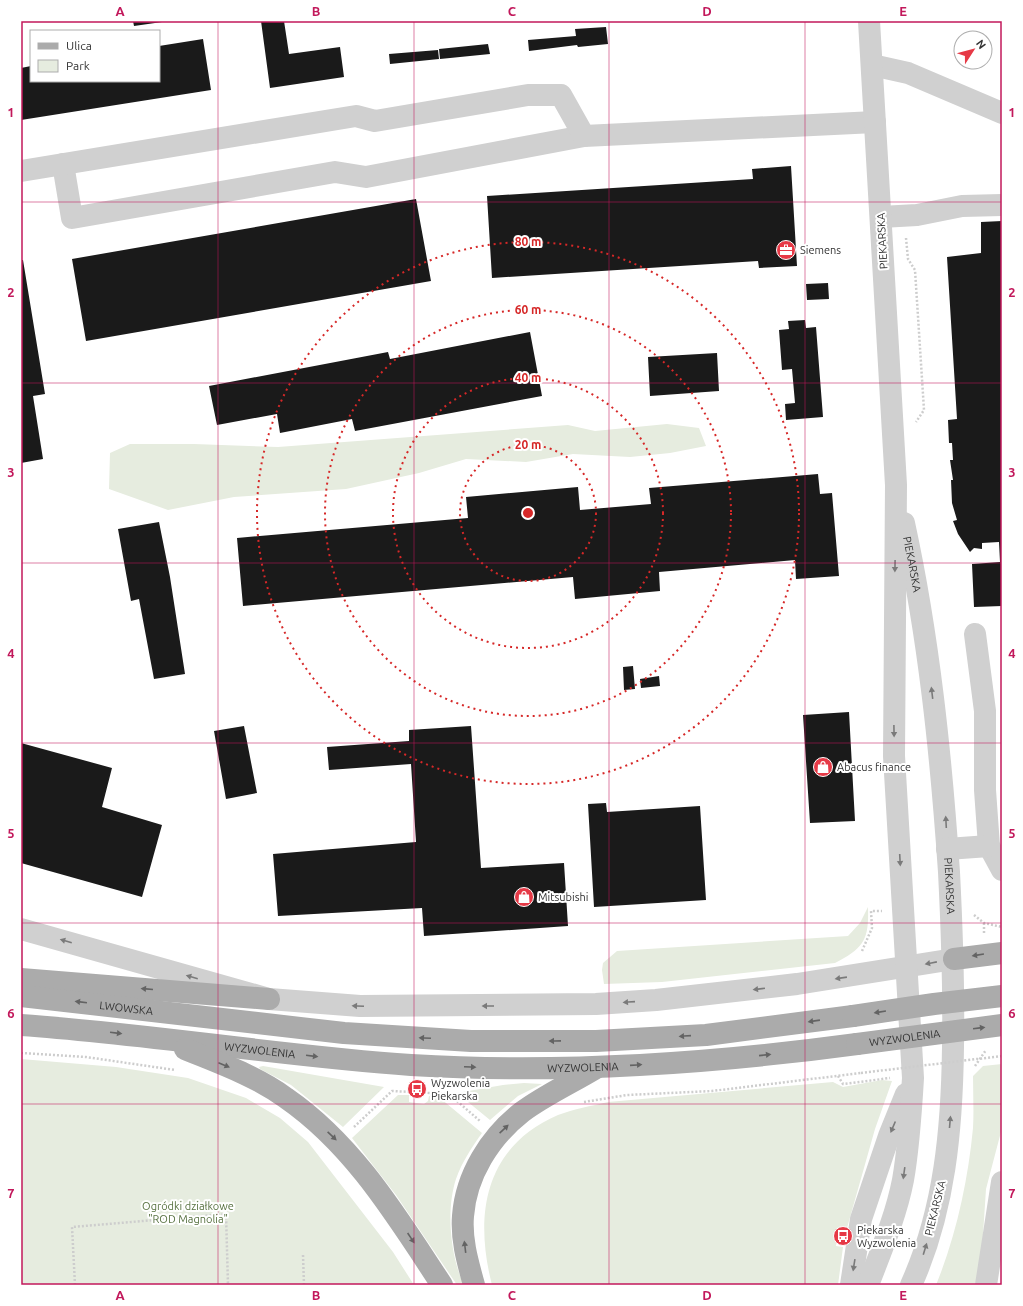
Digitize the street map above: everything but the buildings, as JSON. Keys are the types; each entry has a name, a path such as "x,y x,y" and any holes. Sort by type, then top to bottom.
{"main road":[{"path":"954,959 1002,953"},
{"path":"21,979 269,999"},
{"name":"LWOWSKA","path":"21,996 395,1037 471,1041 536,1042 596,1041 706,1035 1002,996"},
{"path":"21,1025 82,1029 162,1039 237,1071 286,1097 318,1122 338,1142 360,1168 394,1212 442,1285"},
{"name":"WYZWOLENIA","path":"162,1039 341,1060 485,1068 597,1068 709,1060 857,1044 1002,1025"},
{"path":"474,1285 465,1251 463,1217 467,1188 479,1161 496,1136 523,1111 597,1068"}],"street":[{"name":"PIEKARSKA","path":"868,1285 887,1236 903,1181 910,1130 913,1078 894,732 896,485 869,21"},
{"path":"872,65 908,73 1002,113"},
{"path":"21,171 356,116 375,121 528,95 561,95 584,136"},
{"path":"64,164 72,218 335,172 366,177 584,136 875,122"},
{"path":"880,217 917,215 962,206 1002,205"},
{"name":"PIEKARSKA","path":"896,485 919,591 943,781 954,959 953,1080 947,1154 937,1209 919,1266 911,1285"},
{"path":"975,634 986,711 985,790 989,846 1002,870"},
{"path":"947,849 989,846"},
{"path":"21,929 269,999 360,1006 596,1004 731,992 907,968 954,959"},
{"path":"851,1285 861,1220 889,1136 913,1078"},
{"path":"986,1285 1002,1182"}],"path":[{"path":"904,216 908,259 915,270 924,410 916,422 916,429"},
{"path":"951,907 966,905 974,916 984,923 1002,927"},
{"path":"858,954 863,951 872,928 871,912 903,911"},
{"path":"21,1053 86,1057 179,1071"},
{"path":"581,1103 627,1096 712,1091 1002,1056"},
{"path":"838,1076 843,1084 884,1078"},
{"path":"352,1129 392,1091 449,1094 496,1136"},
{"path":"75,1285 72,1227 226,1214 228,1285"},
{"path":"303,1255 304,1285"}],"green space":[{"path":"667,424 699,428 706,446 670,453 630,457 573,454 526,462 466,459 419,473 346,489 234,497 168,510 109,489 110,453 130,444 194,444 278,447 568,425 595,431"},
{"path":"868,907 866,935 863,942 853,953 835,963 662,982 604,984 602,970 603,963 617,951 848,936 860,923"},
{"name":"Ogródki działkowe \"ROD Magnolia\"","path":"21,1059 116,1067 188,1078 246,1098 280,1118 308,1142 393,1252 414,1285 21,1285"},
{"path":"1002,1064 1002,1128 986,1189 981,1265 975,1285 936,1285 950,1247 968,1168 973,1128 973,1076 983,1066"},
{"path":"263,1066 384,1087 343,1127 291,1085 260,1069 259,1067"},
{"path":"882,1080 892,1081 875,1129 847,1228 839,1227 836,1246 843,1247 838,1285 492,1285 484,1233 485,1209 490,1186 500,1164 514,1145 533,1129 558,1115 576,1109 608,1102 833,1082 843,1087"},
{"path":"524,1083 542,1084 518,1096 490,1120 457,1093 503,1085"},
{"path":"398,1095 409,1095 409,1102 424,1104 428,1101 429,1096 440,1098 482,1133 458,1173 451,1204 451,1232 455,1260 464,1285 457,1285 396,1195 352,1138"}],"place":[{"name":"Siemens","path":"786,250"},
{"name":"Abacus finance","path":"823,767"},
{"name":"Mitsubishi","path":"524,897"},
{"name":"Wyzwolenia Piekarska","path":"417,1089"},
{"name":"Piekarska Wyzwolenia","path":"843,1236"}]}
